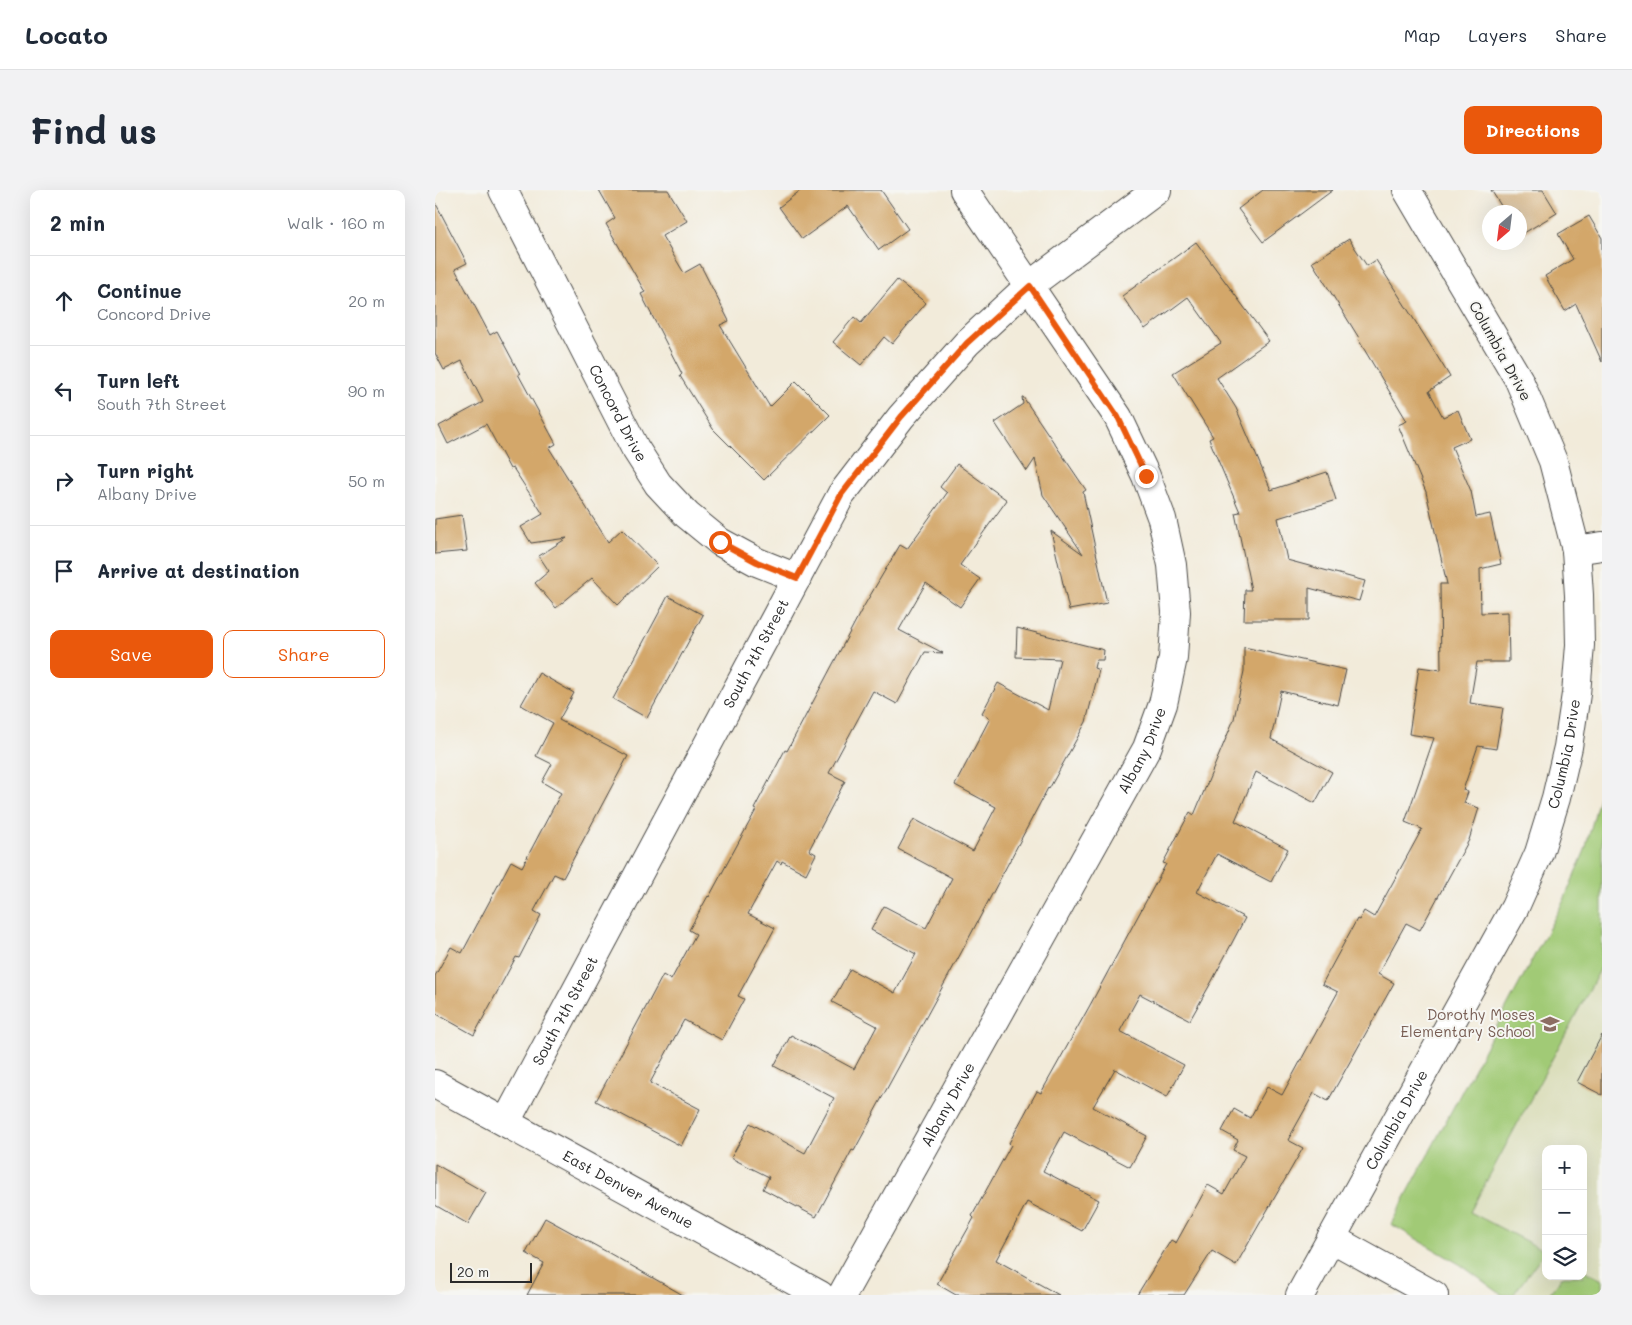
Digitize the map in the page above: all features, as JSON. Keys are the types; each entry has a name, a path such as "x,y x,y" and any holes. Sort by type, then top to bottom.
{"street":[{"name":"Concord Drive","path":"503,190 635,448 658,484 687,515 720,542 757,562 797,578"},
{"name":"Albany Drive","path":"842,1295 1147,748 1163,704 1173,658 1176,612 1172,565 1162,519 1146,476 1118,417 964,190"},
{"name":"South 7th Street","path":"506,1122 841,495 901,417 967,343 1030,286 1157,190"},
{"name":"Columbia Drive","path":"1300,1295 1515,907 1539,853 1556,798 1567,755 1576,694 1579,596 1589,548 1537,419 1519,380 1407,190"},
{"name":"East Denver Avenue","path":"435,1084 820,1295"},
{"path":"1331,1238 1435,1295"}],"shaded area":[{"name":"Dorothy Moses Elementary School","path":"1602,787 1602,1295 1502,1295 1461,1265 1391,1224 1564,900 1585,850"}],"green space":[{"name":"Dorothy Moses Elementary School","path":"1602,787 1602,966 1470,1212 1542,1249 1542,1255 1513,1295 1502,1295 1461,1265 1391,1224 1564,900 1585,850"},
{"path":"1587,1272 1602,1280 1602,1295 1548,1295 1560,1280 1587,1280"}],"building":[{"path":"599,190 668,190 687,221 662,236 684,273 700,264 729,321 720,325 770,407 796,381 830,415 764,480 713,429 680,376 682,374 641,294 645,292 606,224 615,218"},
{"path":"801,190 881,190 908,229 879,250 848,206 802,239 779,207"},
{"path":"1263,190 1333,190 1263,242 1238,209"},
{"path":"1491,190 1543,190 1557,213 1527,231 1527,205 1501,205"},
{"path":"435,202 467,263 455,269 490,335 497,331 520,374 518,374 556,444 549,448 608,542 622,529 658,566 618,605 592,578 556,608 535,583 549,571 539,556 567,538 531,543 521,527 543,514 513,468 510,469 486,424 448,444 439,426 483,402 462,361 444,370 435,353"},
{"path":"1589,216 1602,238 1602,362 1576,304 1565,311 1545,276 1573,259 1558,234"},
{"path":"1349,239 1367,266 1376,260 1450,377 1429,391 1443,417 1458,410 1470,439 1452,447 1471,491 1476,517 1490,514 1501,564 1480,569 1481,613 1508,612 1509,662 1477,662 1470,703 1503,708 1496,749 1478,746 1463,790 1468,792 1464,803 1479,808 1469,840 1420,930 1406,923 1378,974 1394,983 1328,1101 1314,1093 1288,1140 1303,1148 1236,1265 1212,1251 1184,1295 1137,1295 1171,1240 1176,1243 1208,1185 1224,1194 1245,1156 1233,1150 1238,1140 1222,1131 1234,1109 1250,1118 1267,1087 1282,1095 1338,992 1322,984 1357,919 1359,920 1364,911 1374,917 1422,829 1405,822 1434,738 1409,734 1419,667 1441,670 1440,584 1447,584 1426,492 1398,425 1407,421 1312,262"},
{"path":"1196,242 1269,341 1217,378 1236,408 1271,490 1327,472 1336,500 1278,518 1287,560 1365,581 1359,601 1309,588 1309,620 1244,620 1245,590 1251,590 1235,513 1240,512 1209,439 1213,437 1173,373 1221,343 1188,297 1145,329 1122,296"},
{"path":"897,280 926,303 892,344 884,337 861,365 833,342 854,317 861,323"},
{"path":"1022,397 1086,490 1083,492 1107,603 1069,610 1051,531 1083,554 1043,495 1035,459 1027,471 995,423 1023,404"},
{"path":"957,464 1007,500 960,565 980,579 960,607 926,583 899,630 943,653 925,652 897,704 873,691 829,773 845,781 809,850 816,854 806,874 782,861 781,864 777,861 748,914 775,928 738,996 744,999 722,1040 684,1020 650,1083 700,1109 681,1146 596,1101 663,975 671,980 696,934 689,930 756,810 754,809 785,750 787,751 861,611 900,545 907,549 947,493 940,487"},
{"path":"462,515 467,551 435,554 435,519"},
{"path":"668,596 703,615 647,718 613,699"},
{"path":"1017,628 1104,650 1103,660 1096,660 1094,668 1099,670 1086,722 1048,788 854,1151 852,1150 816,1217 763,1189 769,1177 731,1158 750,1123 805,1153 834,1098 774,1066 791,1035 854,1069 877,1026 832,1002 850,969 895,993 916,954 871,930 884,906 926,928 952,878 898,849 914,819 973,851 996,807 955,785 990,718 982,713 998,683 1048,710 1060,659 1016,657"},
{"path":"1244,647 1346,670 1338,705 1281,691 1271,739 1332,772 1315,803 1256,772 1235,821 1288,849 1271,882 1217,854 1197,892 1245,918 1212,981 1190,1020 1140,994 1120,1031 1184,1065 1167,1097 1115,1069 1093,1107 1147,1136 1130,1167 1064,1132 1043,1171 1099,1200 1082,1231 1027,1202 996,1260 1059,1295 956,1295 937,1284 974,1218 972,1216 1011,1145 1009,1143 1037,1091 1041,1093 1089,1007 1166,864 1163,863 1190,812 1194,815 1234,719 1244,671"},
{"path":"539,673 574,693 559,720 628,756 563,878 554,874 534,911 541,915 519,958 516,957 474,1035 435,1013 435,976 451,947 462,953 511,861 522,867 561,793 542,782 552,764 536,756 553,723 521,705"},
{"path":"1602,1035 1602,1095 1577,1082"},
{"path":"435,1164 486,1193 468,1224 435,1205"},
{"path":"545,1218 683,1295 527,1295 544,1263 526,1253"}],"place":[{"name":"Dorothy Moses Elementary School","path":"1550,1024"}],"route":[{"path":"720,542 757,562 797,578 841,495 901,417 967,343 1030,286 1118,417 1146,476"}]}
